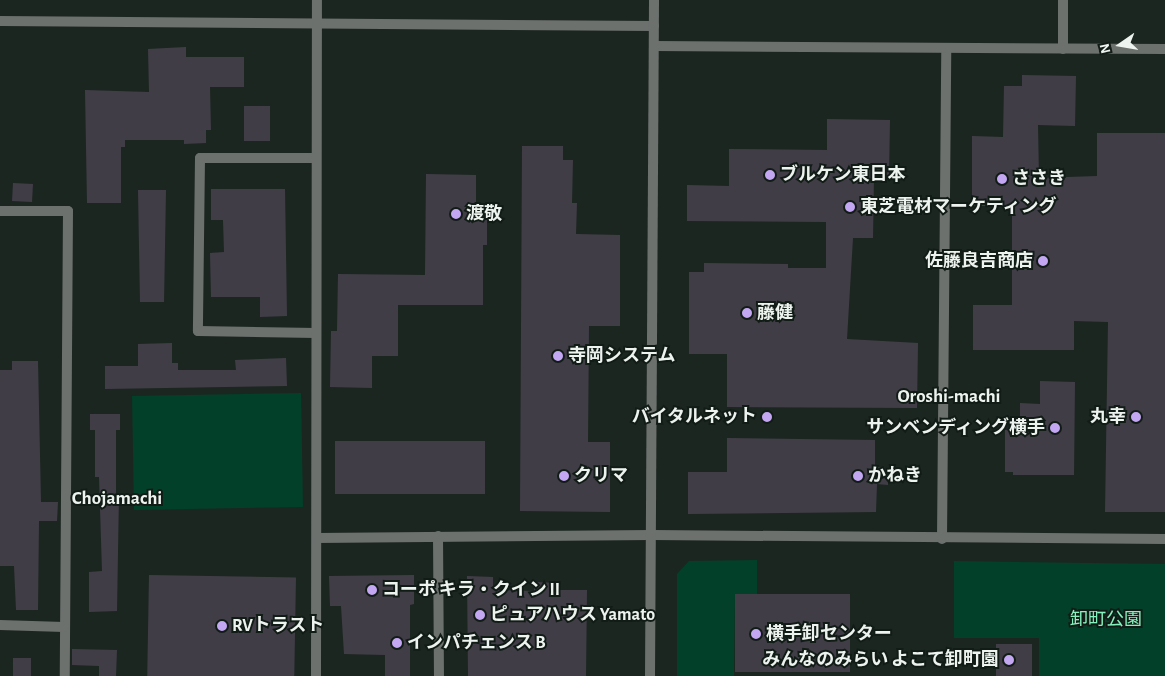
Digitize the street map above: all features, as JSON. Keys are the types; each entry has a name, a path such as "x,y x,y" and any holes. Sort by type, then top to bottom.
{"street":[{"path":"316,676 317,0"},
{"path":"650,676 654,0"},
{"path":"1063,0 1063,49"},
{"path":"0,20 317,25 654,26"},
{"path":"654,46 946,50 1165,49"},
{"path":"942,539 946,50"},
{"path":"316,158 200,158 198,331 316,333"},
{"path":"0,211 68,211 65,676"},
{"path":"317,538 652,535 942,539 1165,539"},
{"path":"438,536 439,676"},
{"path":"0,625 64,627"}],"green space":[{"path":"301,393 303,507 134,510 132,396"},
{"path":"757,560 757,594 735,594 734,676 677,676 677,574 689,561"},
{"name":"卸町公園","path":"954,561 1165,564 1165,676 1039,676 1039,638 954,638"}],"building":[{"path":"186,47 186,57 244,57 244,87 210,87 211,130 206,130 206,143 184,144 184,140 125,140 125,147 121,147 121,203 87,203 85,90 149,92 148,49"},
{"path":"1022,75 1076,76 1075,126 1038,125 1039,178 1097,176 1097,133 1165,133 1165,512 1105,512 1108,322 1074,321 1074,350 973,350 973,305 1012,305 1012,206 972,206 972,136 1003,137 1004,86 1022,86"},
{"path":"244,106 270,106 270,141 244,141"},
{"path":"827,119 890,120 889,177 874,176 873,238 853,238 847,339 918,343 917,408 727,407 727,354 689,354 689,272 704,272 704,263 788,264 788,268 826,268 826,222 687,221 687,185 729,186 729,149 827,150"},
{"path":"522,146 563,146 563,160 573,160 572,203 577,203 576,234 620,235 620,326 589,326 588,442 610,442 610,512 520,511"},
{"path":"426,174 476,175 476,203 487,203 487,245 483,245 483,305 398,305 398,356 372,356 372,388 330,387 331,331 337,331 338,274 425,275"},
{"path":"13,183 33,184 32,202 12,201"},
{"path":"211,189 285,189 287,316 260,317 260,297 211,297 210,253 224,252 223,220 211,220"},
{"path":"138,190 166,190 164,302 140,302"},
{"path":"172,343 172,363 178,363 178,370 236,370 235,360 286,358 287,386 105,389 105,366 138,366 138,344"},
{"path":"12,361 38,361 41,502 58,502 57,521 39,521 38,610 16,610 14,566 0,566 0,370 12,370"},
{"name":"サンベンディング横手","path":"1040,381 1075,382 1074,475 1013,475 1013,472 1005,472 1005,430 1020,431 1020,403 1040,404"},
{"path":"90,414 120,414 120,430 116,430 116,494 119,494 117,611 89,612 89,572 102,571 99,477 95,477 95,430 90,430"},
{"path":"727,438 875,440 875,467 888,468 888,485 877,484 876,512 688,514 688,472 727,472"},
{"path":"335,441 485,441 485,494 335,494"},
{"name":"RVトラスト","path":"149,575 296,578 294,676 147,676"},
{"path":"414,575 414,604 410,605 410,676 385,676 385,655 344,654 341,606 330,606 329,576"},
{"path":"467,576 493,577 493,590 534,591 534,582 560,583 560,590 587,590 586,676 468,676"},
{"name":"横手卸センター","path":"735,594 850,594 850,672 735,672"},
{"name":"みんなのみらい よこて卸町園","path":"996,644 1032,644 1032,676 996,676"},
{"path":"72,649 117,650 116,676 99,676 99,666 72,665"},
{"path":"13,658 31,658 31,676 13,676"}],"place":[{"name":"ブルケン東日本","path":"770,175"},
{"name":"ささき","path":"1002,179"},
{"name":"東芝電材マーケティング","path":"850,207"},
{"name":"渡敬","path":"456,214"},
{"name":"佐藤良吉商店","path":"1043,261"},
{"name":"藤健","path":"747,313"},
{"name":"寺岡システム","path":"558,356"},
{"name":"バイタルネット","path":"767,417"},
{"name":"丸幸","path":"1136,417"},
{"name":"サンベンディング横手","path":"1055,428"},
{"name":"クリマ","path":"564,476"},
{"name":"かねき","path":"858,476"},
{"name":"コーポ キラ・クイン II","path":"372,590"},
{"name":"ピュアハウス Yamato","path":"480,615"},
{"name":"RVトラスト","path":"222,626"},
{"name":"横手卸センター","path":"756,634"},
{"name":"インパチェンス B","path":"397,643"},
{"name":"みんなのみらい よこて卸町園","path":"1009,660"}],"district":[{"name":"Oroshi-machi","path":"949,397"},
{"name":"Chojamachi","path":"117,499"}]}
